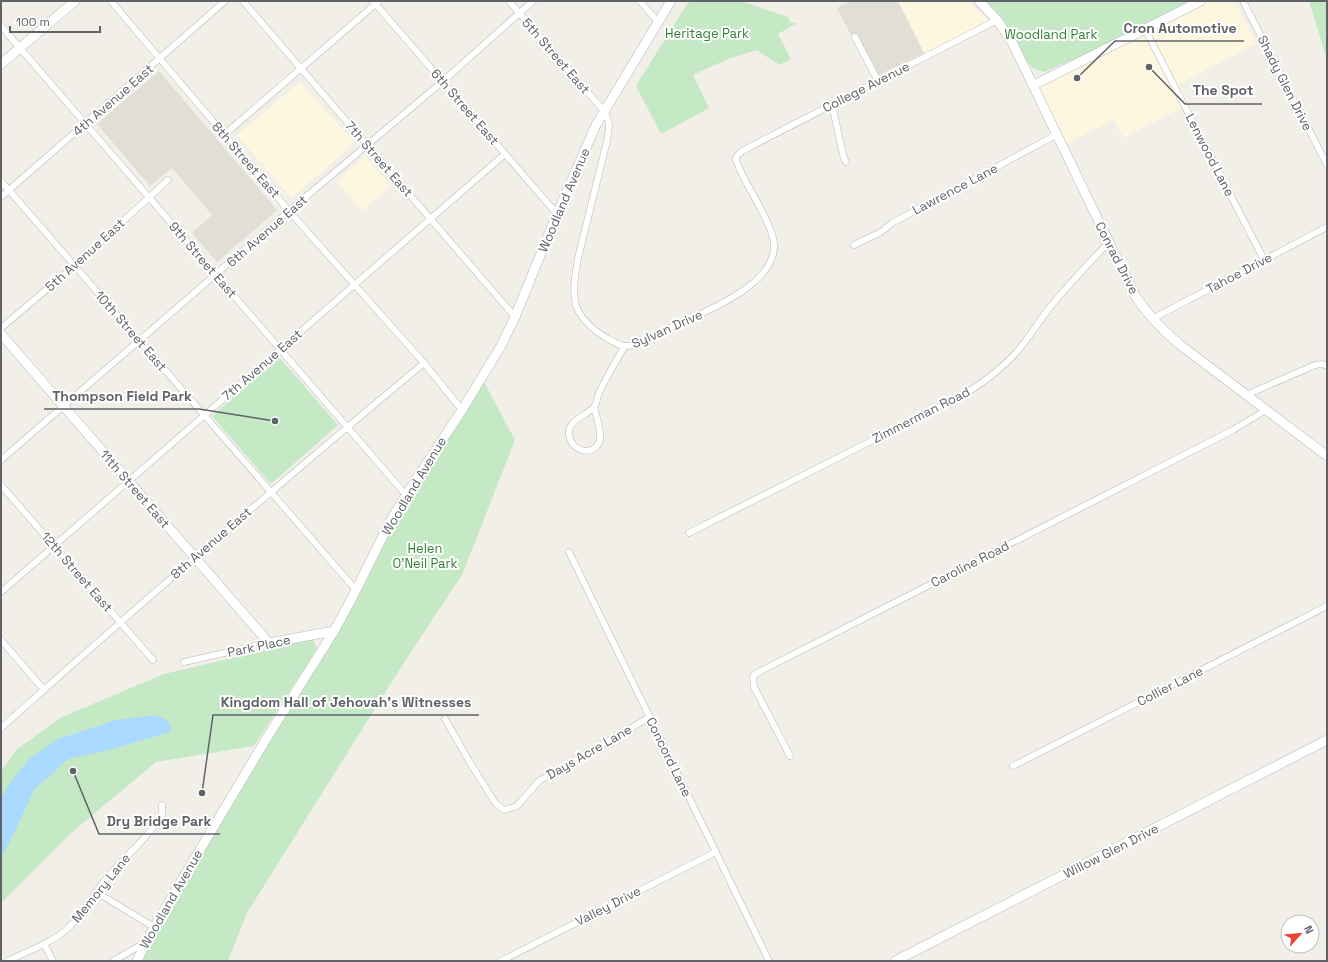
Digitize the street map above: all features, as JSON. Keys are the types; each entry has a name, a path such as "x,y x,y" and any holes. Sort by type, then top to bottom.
{"street":[{"path":"1,64 75,1"},
{"name":"8th Street East","path":"111,1 289,211 356,284 424,363 462,410"},
{"name":"4th Avenue East","path":"1,197 225,1"},
{"name":"7th Street East","path":"243,1 515,317"},
{"name":"5th Street East","path":"509,1 604,111"},
{"name":"6th Avenue East","path":"1,460 289,211 368,146 533,1"},
{"path":"640,1 658,22"},
{"name":"Woodland Avenue","path":"137,961 154,927 234,792 334,631 392,518 462,410 501,346 515,317 557,214 596,125 671,1"},
{"name":"Conrad Drive","path":"979,1 997,20 1012,42 1134,294 1152,319 1164,332 1179,344 1327,456"},
{"path":"1034,85 1201,1"},
{"name":"Shady Glen Drive","path":"1243,1 1327,165"},
{"path":"224,135 376,2"},
{"name":"6th Street East","path":"376,2 442,82 557,214"},
{"name":"College Avenue","path":"736,156 742,151 832,104 997,20"},
{"name":"9th Street East","path":"1,26 406,495"},
{"name":"Lenwood Lane","path":"1145,29 1264,260"},
{"path":"855,37 878,81"},
{"path":"832,104 846,162"},
{"name":"Sylvan Drive","path":"604,111 610,125 578,258 574,278 573,295 577,310 585,321 605,337 624,346 634,345 731,299 760,275 770,261 773,254 774,245 772,237 766,221 738,167 736,156"},
{"name":"Lawrence Lane","path":"854,245 881,232 892,223 1056,135"},
{"name":"7th Avenue East","path":"1,592 505,154"},
{"name":"5th Avenue East","path":"1,328 74,266 168,180"},
{"name":"10th Street East","path":"1,181 356,590"},
{"name":"Tahoe Drive","path":"1152,319 1327,227"},
{"name":"Zimmerman Road","path":"689,533 968,392 984,382 1014,355 1052,306 1109,242"},
{"name":"11th Street East","path":"1,334 269,643"},
{"path":"594,407 571,426 568,435 572,444 578,450 585,451 593,449 598,444 600,438 594,407 598,393 624,346"},
{"name":"8th Avenue East","path":"1,728 120,622 270,492 424,363"},
{"path":"1246,395 1315,365 1322,364 1327,366"},
{"name":"Caroline Road","path":"790,756 754,687 753,677 755,674 1233,430 1266,410"},
{"name":"12th Street East","path":"1,485 153,660"},
{"name":"Concord Lane","path":"569,552 770,961"},
{"name":"Collier Lane","path":"1012,766 1327,606"},
{"name":"Park Place","path":"184,662 269,643 334,631"},
{"path":"1,640 44,690"},
{"name":"Days Acre Lane","path":"445,719 496,804 504,810 517,806 540,781 650,717"},
{"name":"Willow Glen Drive","path":"895,961 1123,846 1327,740"},
{"name":"Memory Lane","path":"8,961 44,944 71,926 96,892 124,858 142,840 160,817 162,813 162,805"},
{"name":"Valley Drive","path":"501,961 716,852"},
{"path":"96,892 154,927"},
{"path":"113,961 146,942"},
{"path":"44,944 53,961"}],"shaded area":[{"path":"851,1 898,1 924,53 873,78 837,8"},
{"path":"898,1 968,1 993,25 928,60"},
{"path":"1205,1 1234,1 1256,44 1179,84 1189,104 1124,138 1114,119 1067,143 1038,87"},
{"path":"159,71 277,210 217,262 192,233 212,215 172,168 150,186 97,124"},
{"path":"300,82 355,143 291,198 237,135"},
{"path":"365,156 391,186 362,211 336,181"}],"green space":[{"name":"Heritage Park","path":"689,1 741,1 788,17 790,22 797,23 778,34 791,59 779,65 757,50 728,59 693,75 709,108 661,134 636,86"},
{"name":"Woodland Park","path":"986,1 1189,1 1091,52 1044,72 1034,69 1027,62 1001,16"},
{"path":"1309,1 1327,1 1327,59"},
{"path":"279,357 338,425 271,484 212,416"},
{"name":"Helen O'Neil Park","path":"483,380 515,440 462,575 405,661 247,913 228,961 142,961 152,938 364,586 408,499"},
{"path":"313,639 317,649 254,746 156,762 71,833 1,903 1,771 16,750 62,717 164,674"}],"water":[{"path":"155,715 165,719 170,724 170,732 109,750 68,759 34,790 1,858 1,800 7,787 28,760 58,739 116,720"}],"place":[{"name":"The Spot","path":"1149,67"},
{"name":"Cron Automotive","path":"1077,78"},
{"name":"Thompson Field Park","path":"275,421"},
{"name":"Dry Bridge Park","path":"73,771"},
{"name":"Kingdom Hall of Jehovah's Witnesses","path":"202,793"}]}
